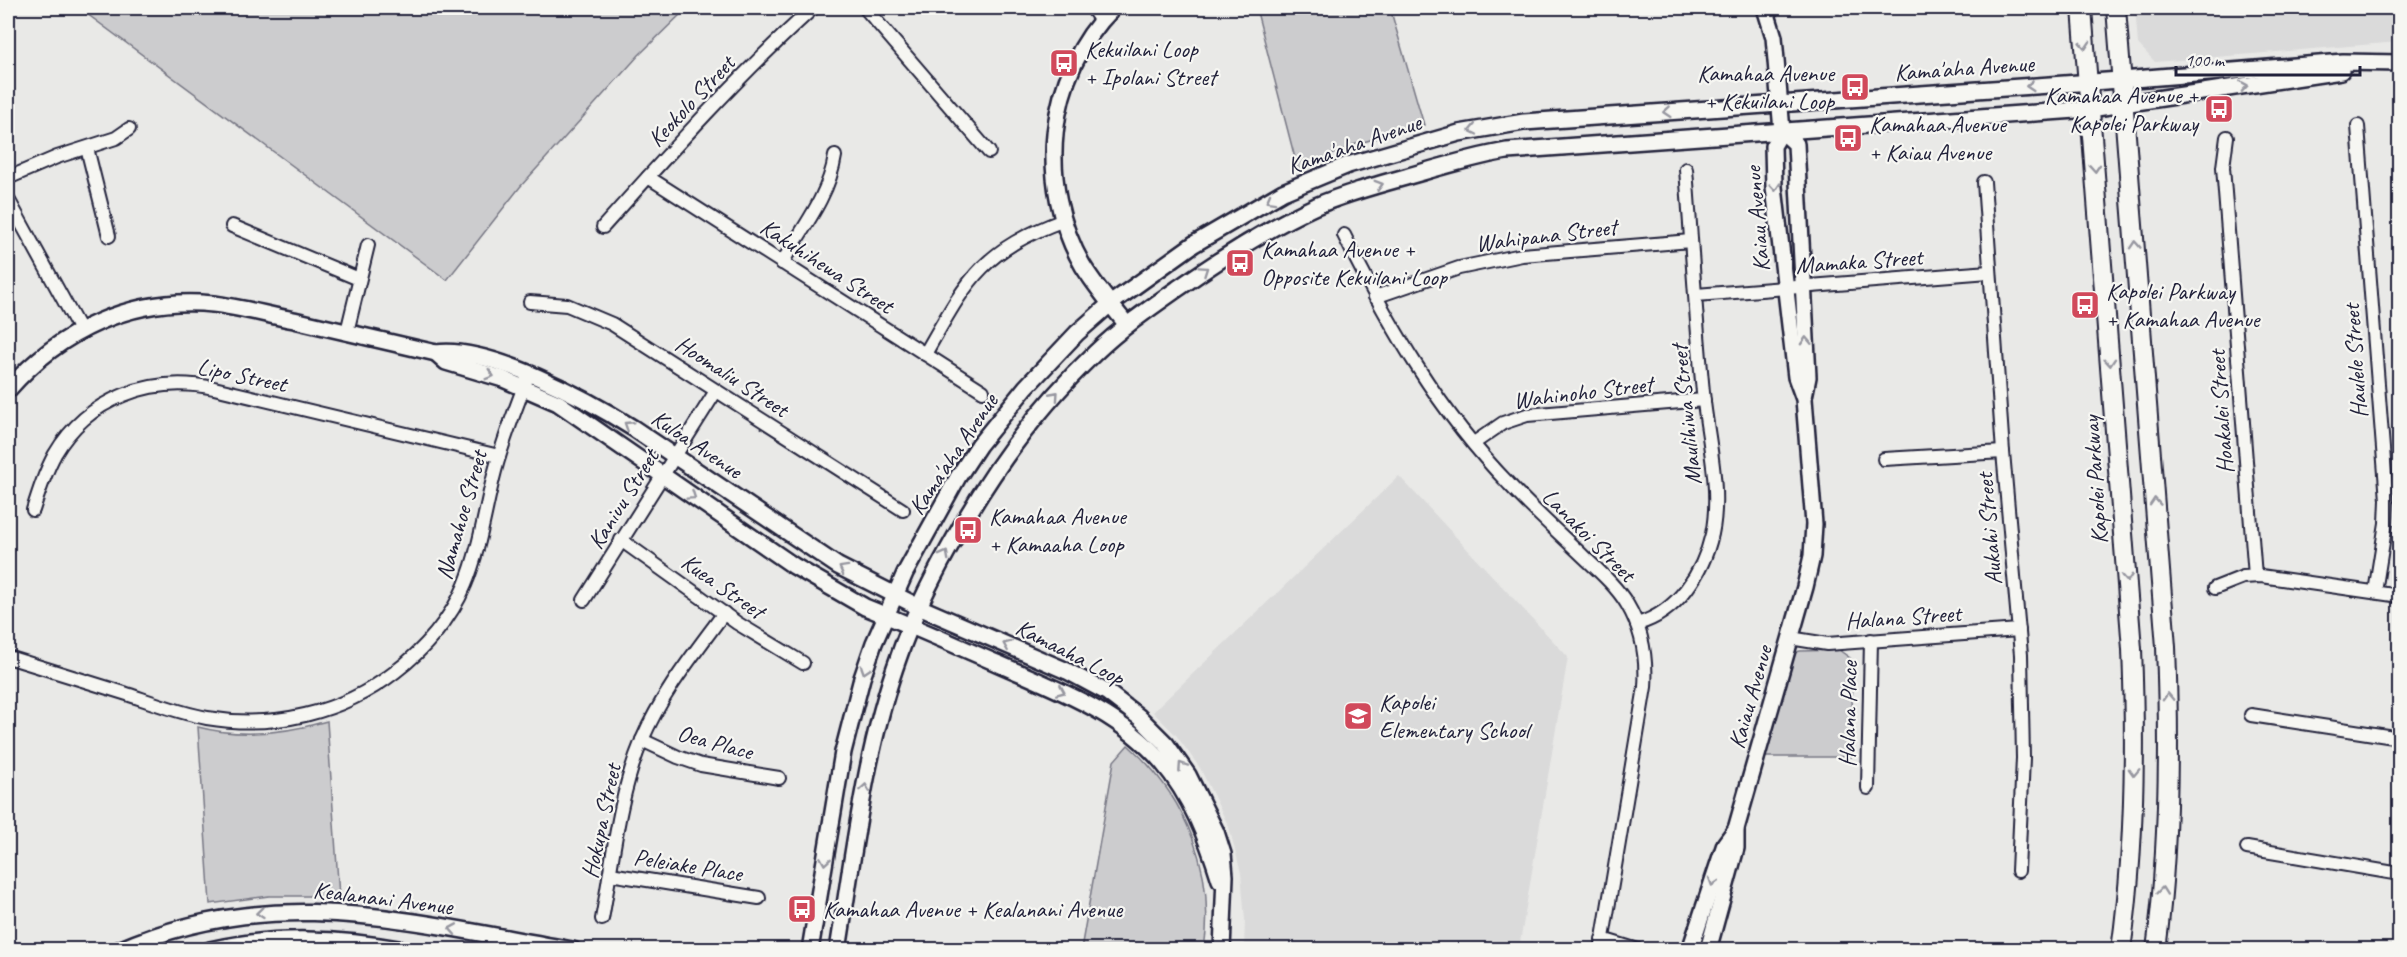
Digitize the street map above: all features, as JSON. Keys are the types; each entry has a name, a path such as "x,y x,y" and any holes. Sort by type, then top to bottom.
{"main road":[{"name":"Kapolei Parkway","path":"2082,8 2133,672 2133,823 2121,950"},
{"path":"2116,8 2169,706 2167,824 2156,950"}],"street":[{"name":"Keokolo Street","path":"603,228 749,69 813,8"},
{"path":"865,8 989,152"},
{"path":"1092,8 1101,21"},
{"path":"1113,8 1101,21 1078,56 1070,73 1059,108 1053,163 1058,199 1064,220 1084,266 1127,325"},
{"path":"1766,8 1774,38 1782,131"},
{"name":"Kama'aha Avenue","path":"810,950 843,752 862,678 895,595 940,508 979,446 1051,359 1077,333 1110,304 1194,244 1261,205 1307,181 1348,165 1459,133 1503,124 2343,62 2400,63"},
{"name":"Kama'aha Avenue","path":"838,950 870,757 888,686 919,607 963,522 1001,461 1071,378 1127,325 1208,267 1274,228 1318,206 1356,191 1465,159 1507,151 2090,110 2344,71 2373,64"},
{"name":"Haulele Street","path":"2358,126 2387,500 2386,522 2375,592"},
{"path":"8,178 57,157 116,138 129,129"},
{"name":"Kaiau Avenue","path":"1708,950 1736,848 1736,829 1809,572 1813,540 1804,399 1808,377 1796,144 1782,131 1773,146 1774,187 1796,377 1804,399"},
{"name":"Hoakalei Street","path":"2227,137 2223,166 2255,576"},
{"path":"87,148 109,236"},
{"path":"782,263 824,193 835,156"},
{"name":"Maulihiwa Street","path":"1637,624 1660,614 1680,597 1701,566 1709,544 1715,507 1704,400 1686,169"},
{"name":"Kakuhihewa Street","path":"648,177 982,391"},
{"name":"Aukahi Street","path":"1984,182 2003,452 2019,630 2023,759 2018,871"},
{"path":"8,199 80,330"},
{"path":"925,354 958,296 986,263 1026,236 1064,220"},
{"path":"232,226 360,279"},
{"name":"Lanakoi Street","path":"1344,235 1375,297 1428,383 1509,484 1612,584 1628,606 1637,624 1645,658 1645,687 1601,944"},
{"name":"Wahipana Street","path":"1375,297 1460,268 1522,255 1691,241"},
{"path":"347,332 368,246"},
{"name":"Mamaka Street","path":"1696,295 1989,272"},
{"name":"Hoomaliu Street","path":"530,302 567,305 632,335 903,510"},
{"name":"Kuloa Avenue","path":"8,390 35,361 80,330 139,308 197,303 235,307 436,353 449,351 485,360 526,380 809,576 865,607 911,626"},
{"name":"Kuloa Avenue","path":"526,380 555,384 599,407 814,551 919,607"},
{"name":"Namahoe Street","path":"8,657 204,717 225,720 268,721 300,716 331,708 351,699 386,679 417,652 444,621 464,586 472,566 499,456 526,380"},
{"name":"Lipo Street","path":"33,510 47,470 74,429 113,399 155,386 184,384 207,387 499,456"},
{"name":"Kaniuu Street","path":"584,600 716,391"},
{"name":"Wahinoho Street","path":"1474,442 1503,423 1527,415 1704,400"},
{"path":"1884,459 2003,452"},
{"name":"Kuea Street","path":"621,540 753,634 803,663"},
{"path":"2215,588 2237,579 2255,576 2400,596"},
{"name":"Kamaaha Loop","path":"919,607 1075,675 1108,693 1146,723 1177,759 1208,811 1223,854 1222,950"},
{"name":"Hokupa Street","path":"602,920 624,792 642,740 670,687 724,613"},
{"name":"Kamaaha Loop","path":"911,626 1083,700 1134,734 1162,763 1187,797 1205,836 1224,898"},
{"name":"Halana Street","path":"1790,638 1827,644 2019,630"},
{"name":"Halana Place","path":"1868,788 1871,640"},
{"path":"2251,715 2400,738"},
{"name":"Oea Place","path":"642,740 701,765 779,778"},
{"name":"Kaiau Avenue","path":"1690,950 1725,844 1736,829"},
{"path":"2247,848 2400,874"},
{"name":"Peleiake Place","path":"610,874 759,898"},
{"name":"Kealanani Avenue","path":"119,950 156,935 212,920 260,913 300,911 361,914 573,950"},
{"name":"Kealanani Avenue","path":"210,950 244,943 300,939 357,942 405,950"},
{"path":"1601,944 1638,950"}],"shaded area":[{"path":"79,8 687,8 639,55 520,187 447,280"},
{"path":"1256,8 1390,8 1424,125 1356,144 1298,170"},
{"path":"2135,8 2399,8 2399,42 2155,62 2138,44"},
{"name":"Kapolei Elementary School","path":"1399,476 1568,657 1519,949 1244,949 1245,920 1241,873 1229,827 1200,768 1176,735 1153,712"},
{"path":"1839,650 1850,658 1853,666 1851,757 1757,757 1790,654 1800,651"},
{"path":"327,721 339,896 269,896 210,904 198,727 230,732 263,733 295,729"},
{"path":"1128,745 1166,788 1181,812 1192,837 1201,864 1205,892 1207,920 1204,949 1081,949 1114,761"}],"place":[{"name":"Kekuilani Loop + Ipolani Street","path":"1064,63"},
{"name":"Kamahaa Avenue + Kekuilani Loop","path":"1855,87"},
{"name":"Kamahaa Avenue + Kapolei Parkway","path":"2219,109"},
{"name":"Kamahaa Avenue + Kaiau Avenue","path":"1848,138"},
{"name":"Kamahaa Avenue + Opposite Kekuilani Loop","path":"1240,263"},
{"name":"Kapolei Parkway + Kamahaa Avenue","path":"2085,305"},
{"name":"Kamahaa Avenue + Kamaaha Loop","path":"968,530"},
{"name":"Kapolei Elementary School","path":"1358,716"},
{"name":"Kamahaa Avenue + Kealanani Avenue","path":"802,909"}]}
